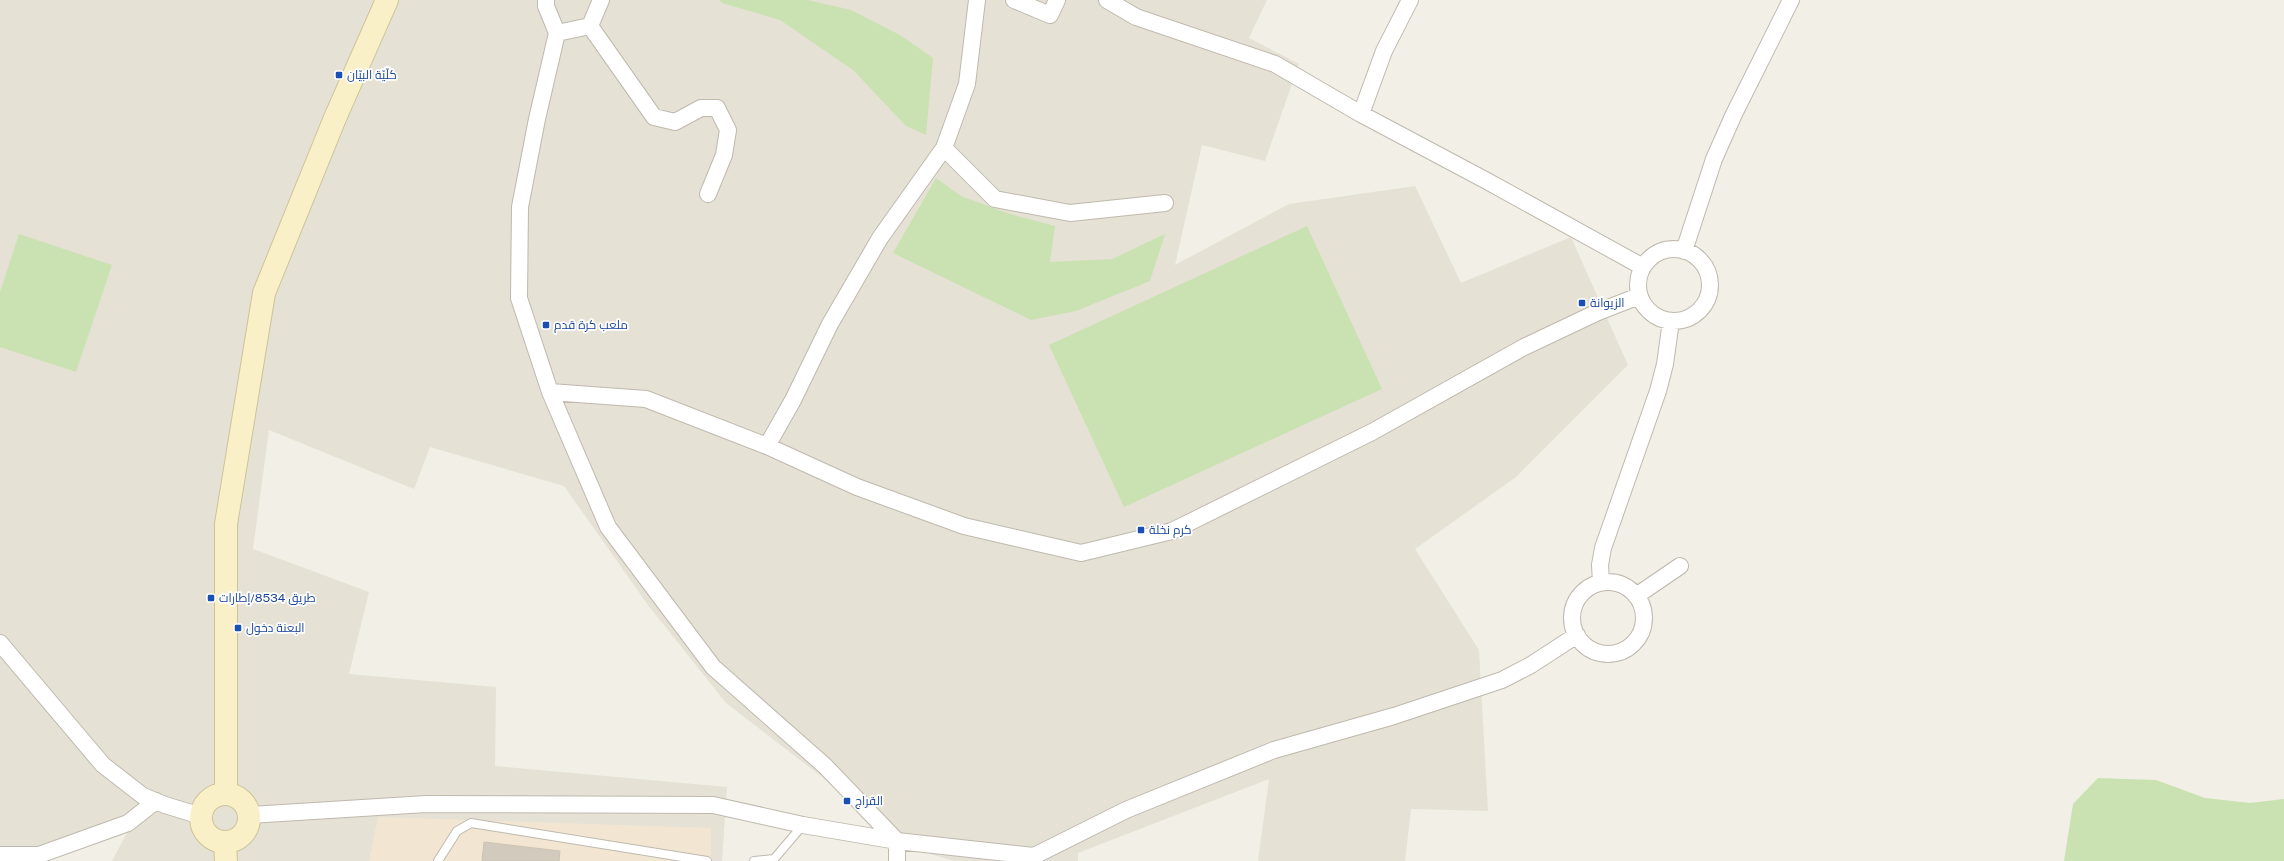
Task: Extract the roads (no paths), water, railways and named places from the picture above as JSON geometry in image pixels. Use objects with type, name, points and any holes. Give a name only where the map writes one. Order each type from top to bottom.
[{"type":"main road","points":[[226,794],[226,524],[264,293],[335,118],[387,0]]},
{"type":"main road","points":[[226,794],[239,798],[245,804],[249,815],[248,827],[226,851],[205,832],[201,816],[206,803],[212,797],[226,794]]},
{"type":"street","points":[[546,0],[546,6],[557,33],[537,119],[520,207],[519,298],[550,392],[608,527],[713,667],[825,766],[897,841],[897,861]]},
{"type":"street","points":[[590,26],[601,0]]},
{"type":"street","points":[[767,446],[793,400],[830,324],[880,238],[944,148],[967,84],[977,0]]},
{"type":"street","points":[[1014,0],[1050,16],[1057,0]]},
{"type":"street","points":[[1107,0],[1136,17],[1275,64],[1361,114],[1643,267]]},
{"type":"street","points":[[1361,114],[1384,51],[1410,0]]},
{"type":"street","points":[[1684,251],[1714,159],[1734,114],[1791,0]]},
{"type":"street","points":[[557,33],[590,26]]},
{"type":"street","points":[[590,26],[654,117],[675,122],[701,108],[717,108],[728,130],[724,155],[708,194]]},
{"type":"street","points":[[944,148],[995,200],[1070,213],[1165,203]]},
{"type":"street","points":[[1667,250],[1684,251],[1700,260],[1706,269],[1710,280],[1710,292],[1706,303],[1698,312],[1688,318],[1671,321],[1653,315],[1645,307],[1639,296],[1638,284],[1643,267],[1656,254],[1667,250]]},
{"type":"street","points":[[550,392],[646,399],[767,446],[857,487],[964,526],[1081,553],[1172,531],[1372,432],[1524,347],[1598,312],[1639,296]]},
{"type":"street","points":[[1601,582],[1600,565],[1603,548],[1658,391],[1665,364],[1671,321]]},
{"type":"street","points":[[1636,596],[1680,566]]},
{"type":"street","points":[[1601,582],[1613,582],[1624,585],[1636,596],[1644,613],[1643,624],[1639,636],[1632,645],[1622,651],[1610,654],[1598,652],[1587,647],[1577,635],[1573,628],[1571,616],[1574,604],[1580,594],[1590,586],[1601,582]]},
{"type":"street","points":[[249,815],[426,804],[713,805],[803,825],[897,841],[1034,856],[1126,810],[1274,750],[1394,716],[1502,680],[1531,665],[1577,635]]},
{"type":"street","points":[[0,643],[103,765],[143,796],[156,802],[201,816]]},
{"type":"street","points":[[0,855],[14,858],[39,856],[128,823],[156,802]]},
{"type":"lane","points":[[438,861],[457,831],[471,823],[707,861]]},
{"type":"lane","points":[[754,861],[774,858],[803,825]]},
{"type":"place","name":"كلّيّة البيّان","points":[[339,75]]},
{"type":"place","name":"الزيوانة","points":[[1582,303]]},
{"type":"place","name":"ملعب كرة قدم","points":[[546,325]]},
{"type":"place","name":"كرم نخلة","points":[[1141,530]]},
{"type":"place","name":"طريق 8534/إطارات","points":[[211,598]]},
{"type":"place","name":"البعنة دخول","points":[[238,628]]},
{"type":"place","name":"القراج","points":[[847,801]]}]
